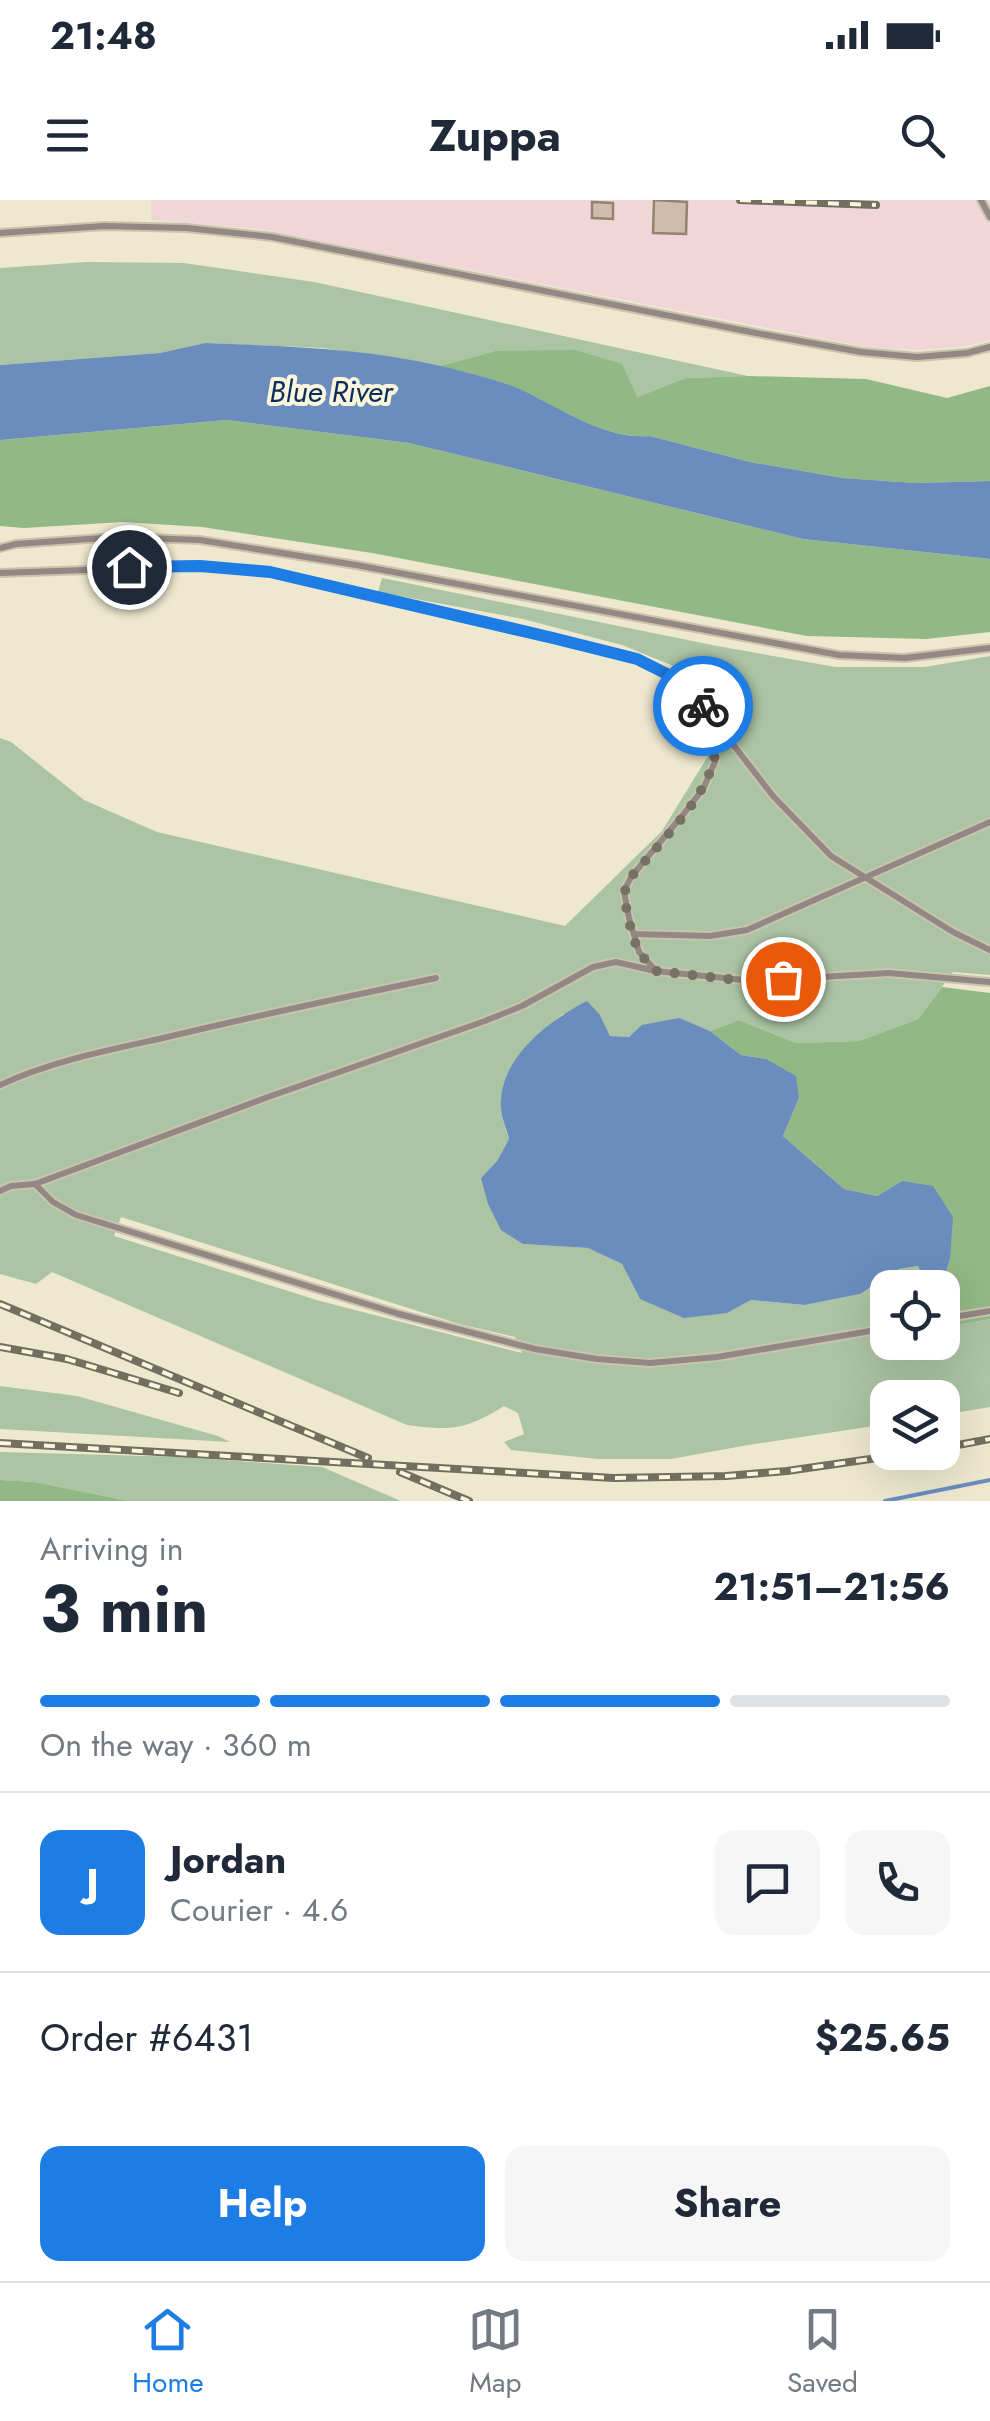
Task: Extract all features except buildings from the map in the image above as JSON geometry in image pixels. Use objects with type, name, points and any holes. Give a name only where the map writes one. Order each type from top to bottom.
[{"type":"lane","points":[[981,200],[990,217]]},
{"type":"lane","points":[[0,233],[105,226],[187,228],[272,237],[861,352],[918,357],[990,347]]},
{"type":"lane","points":[[0,548],[118,536],[200,540],[356,565],[839,655],[905,658],[990,648]]},
{"type":"lane","points":[[0,573],[200,566],[270,572],[637,659],[675,678],[700,702],[784,808],[831,856],[953,932],[990,950]]},
{"type":"lane","points":[[656,971],[639,952],[624,890],[702,789],[715,762],[714,721]]},
{"type":"lane","points":[[634,934],[710,936],[748,930],[990,822]]},
{"type":"lane","points":[[0,1191],[35,1184],[485,1022],[594,967],[616,962],[656,971],[754,982],[889,973],[990,982]]},
{"type":"lane","points":[[0,1085],[107,1051],[436,978]]},
{"type":"lane","points":[[35,1184],[53,1202],[76,1215],[399,1314],[535,1349],[650,1363],[717,1357],[870,1331]]},
{"type":"lane","points":[[960,1316],[990,1311]]},
{"type":"shaded area","points":[[151,200],[990,200],[990,340],[922,350],[872,348],[258,229],[151,220]]},
{"type":"green space","points":[[87,262],[184,263],[314,282],[748,376],[686,378],[637,397],[495,351],[440,366],[323,348],[205,343],[160,353],[0,365],[0,268]]},
{"type":"green space","points":[[575,350],[622,364],[637,397],[686,378],[748,376],[866,379],[947,398],[990,386],[990,481],[915,483],[843,478],[750,462],[650,436],[615,433],[507,384],[440,366],[495,351]]},
{"type":"green space","points":[[227,420],[409,443],[803,539],[990,559],[990,632],[926,639],[807,636],[372,553],[202,527],[123,522],[0,526],[0,440]]},
{"type":"green space","points":[[382,578],[835,667],[925,667],[990,656],[990,975],[953,972],[918,1019],[859,1041],[796,1043],[739,1020],[710,1031],[679,1019],[629,1037],[610,1036],[600,1015],[563,1014],[521,1054],[506,1078],[501,1107],[509,1139],[497,1161],[481,1178],[523,1244],[588,1248],[622,1264],[640,1299],[727,1313],[751,1300],[805,1305],[860,1294],[870,1288],[870,1360],[960,1360],[960,1324],[990,1319],[990,1407],[960,1412],[960,1380],[870,1380],[870,1427],[671,1459],[598,1459],[511,1450],[504,1442],[524,1434],[518,1413],[504,1406],[457,1427],[407,1425],[52,1272],[36,1284],[0,1274],[0,738],[11,742],[84,800],[157,832],[565,926],[662,831],[713,748],[724,712],[681,669],[622,645],[523,619],[378,592]],"holes":[[[121,1217],[459,1324],[515,1337],[522,1353],[320,1301],[114,1236]]]},
{"type":"green space","points":[[942,987],[990,993],[990,1319],[960,1324],[960,1270],[947,1270],[950,1259],[902,1181],[877,1196],[844,1189],[783,1136],[799,1098],[766,1059],[741,1055],[710,1031],[739,1020],[796,1043],[859,1041],[918,1019]]},
{"type":"green space","points":[[0,1386],[77,1396],[230,1442],[0,1429]]},
{"type":"green space","points":[[0,1452],[182,1457],[322,1467],[401,1501],[129,1501],[35,1482],[0,1480]]},
{"type":"green space","points":[[0,1480],[35,1482],[129,1501],[0,1501]]},
{"type":"water","name":"Blue River","points":[[205,343],[353,352],[441,366],[515,387],[615,433],[650,436],[750,462],[843,478],[915,483],[990,481],[990,559],[803,539],[409,443],[227,420],[0,440],[0,365],[160,353]]},
{"type":"water","points":[[587,1001],[600,1015],[610,1036],[629,1037],[642,1025],[679,1018],[710,1031],[741,1055],[766,1059],[796,1076],[799,1098],[783,1136],[844,1189],[877,1196],[902,1181],[933,1186],[953,1217],[947,1270],[920,1270],[918,1266],[870,1270],[870,1288],[860,1294],[805,1305],[751,1300],[727,1313],[684,1318],[640,1299],[622,1264],[588,1248],[523,1244],[501,1230],[481,1178],[497,1161],[509,1139],[502,1116],[502,1090],[517,1058],[557,1019]]},
{"type":"waterway","points":[[885,1501],[990,1480]]},
{"type":"railway","points":[[740,200],[876,205]]},
{"type":"railway","points":[[0,1304],[368,1458]]},
{"type":"railway","points":[[0,1347],[67,1359],[179,1393]]},
{"type":"railway","points":[[960,1445],[990,1439]]},
{"type":"railway","points":[[0,1443],[614,1478],[726,1476],[870,1459]]},
{"type":"railway","points":[[400,1472],[469,1501]]},
{"type":"way so far","points":[[703,706],[714,721],[715,762],[702,789],[631,877],[624,890],[629,918],[639,952],[656,971],[754,982],[783,979]]},
{"type":"route","points":[[129,567],[200,566],[270,572],[553,638],[637,659],[675,678],[703,706]]}]
